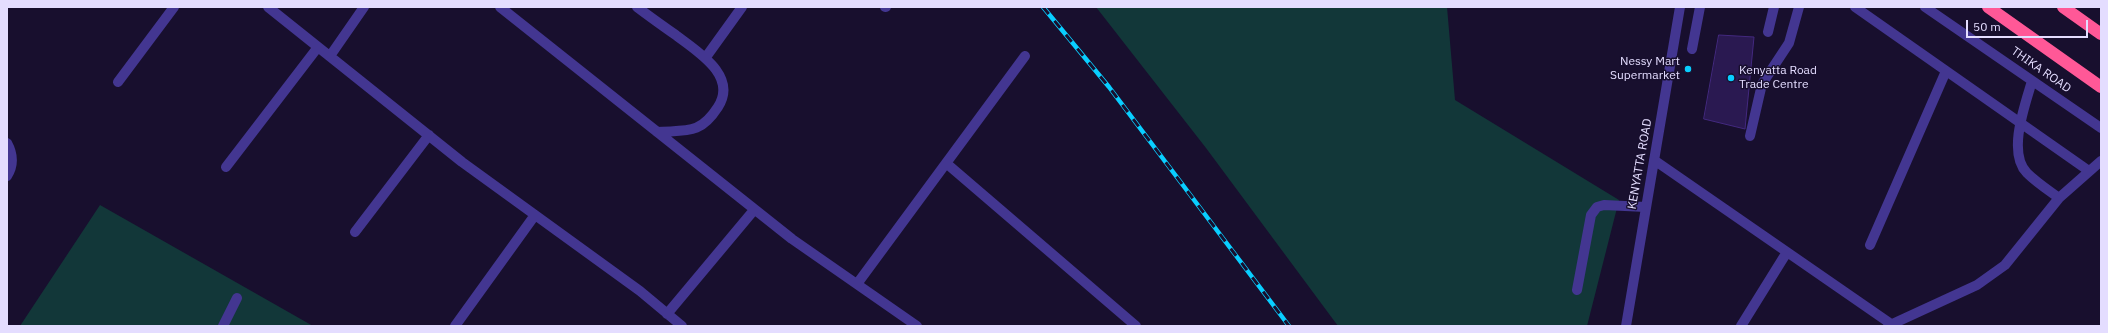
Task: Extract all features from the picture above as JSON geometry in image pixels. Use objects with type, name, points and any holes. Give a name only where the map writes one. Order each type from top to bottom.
[{"type":"highway","name":"THIKA ROAD","points":[[1988,7],[2101,87]]},
{"type":"highway","points":[[2063,7],[2101,34]]},
{"type":"street","points":[[118,82],[174,7]]},
{"type":"street","points":[[268,7],[429,135],[640,291],[682,326]]},
{"type":"street","points":[[330,56],[364,7]]},
{"type":"street","points":[[500,7],[754,210],[792,239],[917,326]]},
{"type":"street","points":[[637,7],[706,57],[716,68],[724,88],[722,101],[703,126],[693,130],[657,132]]},
{"type":"street","points":[[706,57],[742,7]]},
{"type":"street","name":"KENYATTA ROAD","points":[[1626,326],[1680,7]]},
{"type":"street","points":[[1692,49],[1700,7]]},
{"type":"street","points":[[1768,32],[1774,7]]},
{"type":"street","points":[[1750,136],[1762,84],[1789,43],[1798,7]]},
{"type":"street","points":[[1855,7],[2089,171]]},
{"type":"street","name":"THIKA ROAD","points":[[1925,7],[2101,128]]},
{"type":"street","points":[[226,167],[318,47]]},
{"type":"street","points":[[857,284],[1025,56]]},
{"type":"street","points":[[1870,245],[1946,71]]},
{"type":"street","points":[[2032,81],[2020,123],[2018,151],[2020,163],[2026,172],[2059,198]]},
{"type":"street","points":[[355,232],[429,135]]},
{"type":"street","points":[[7,143],[12,156],[11,170],[7,176]]},
{"type":"street","points":[[1654,160],[1891,325],[1977,285],[2004,265],[2041,218],[2059,198],[2101,162]]},
{"type":"street","points":[[946,163],[1136,326]]},
{"type":"street","points":[[1577,290],[1590,215],[1597,207],[1604,205],[1646,207]]},
{"type":"street","points":[[667,314],[754,210]]},
{"type":"street","points":[[455,326],[535,214]]},
{"type":"street","points":[[1741,326],[1787,252]]},
{"type":"street","points":[[223,326],[237,298]]},
{"type":"green space","points":[[1096,7],[1447,7],[1455,100],[1619,200],[1587,326],[1338,326],[1206,148]]},
{"type":"green space","points":[[100,205],[313,326],[20,326]]},
{"type":"building","name":"Kenyatta Road Trade Centre","points":[[1719,35],[1754,37],[1745,129],[1704,119]]},
{"type":"railway","points":[[1043,7],[1109,87],[1289,326]]},
{"type":"place","name":"Nessy Mart Supermarket","points":[[1688,69]]},
{"type":"place","name":"Kenyatta Road Trade Centre","points":[[1731,78]]}]
